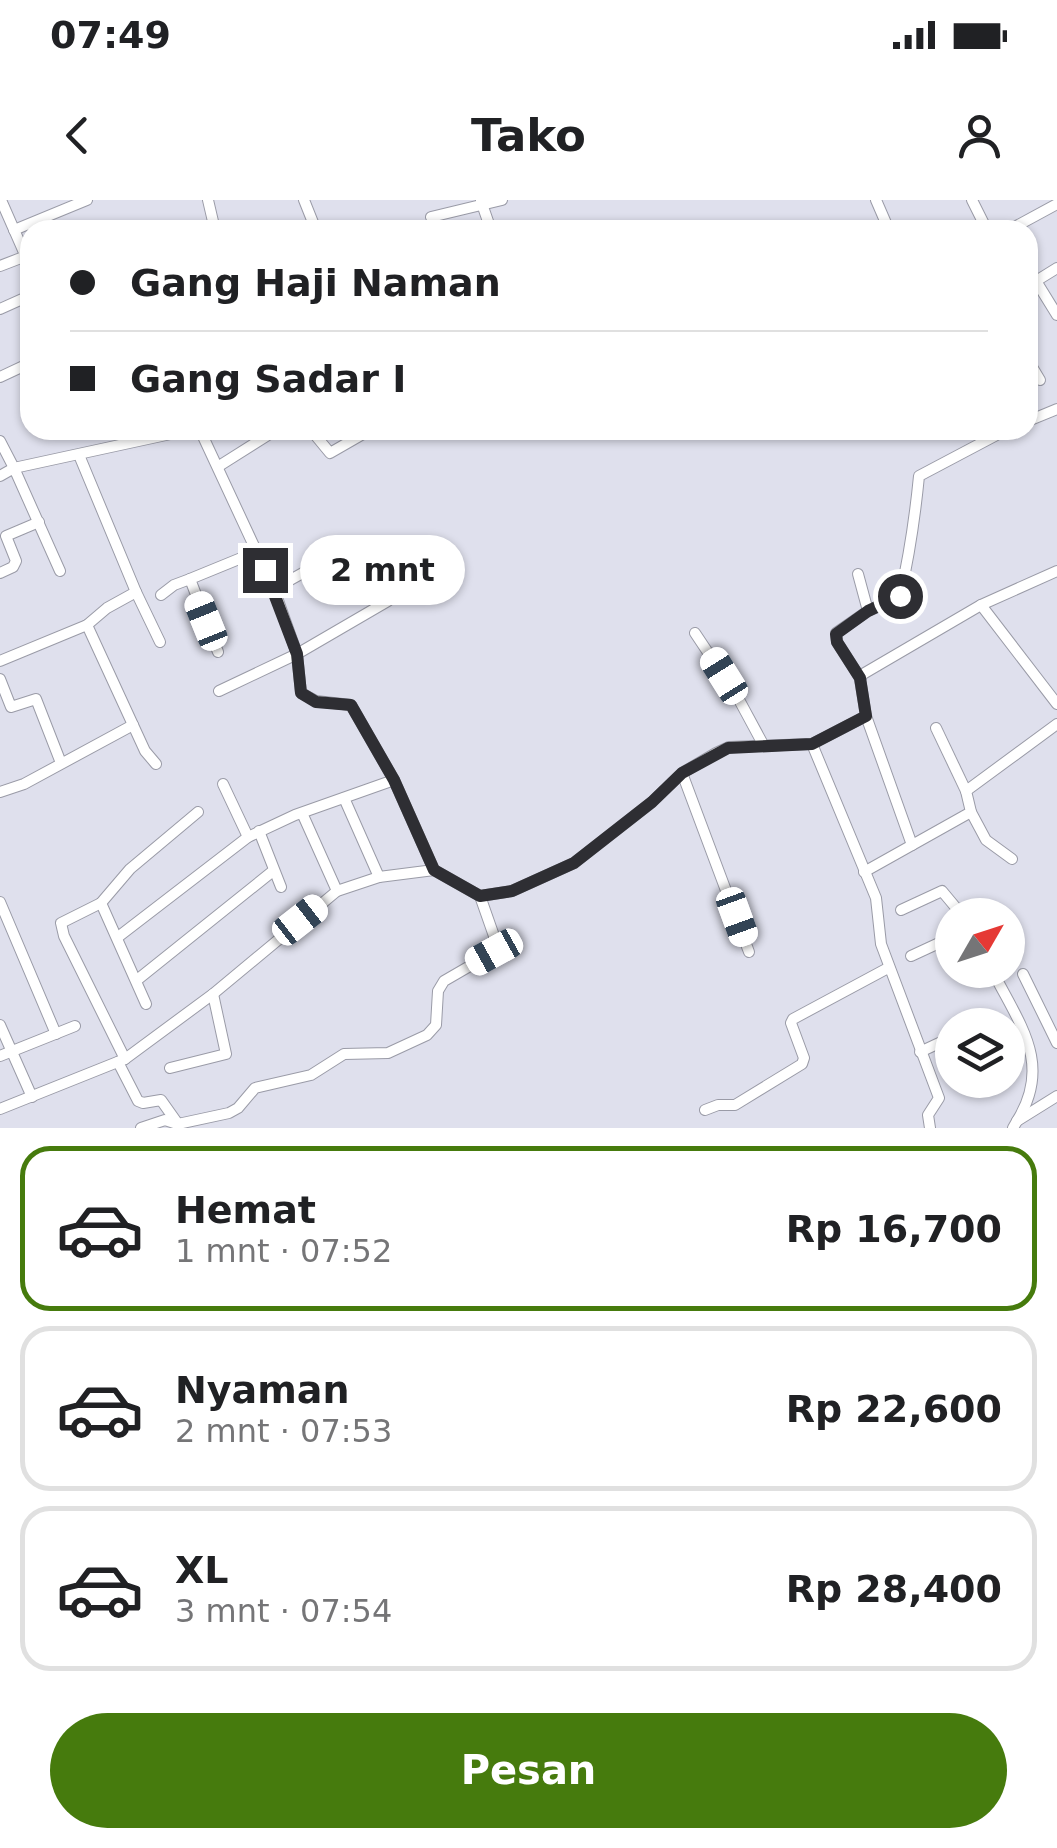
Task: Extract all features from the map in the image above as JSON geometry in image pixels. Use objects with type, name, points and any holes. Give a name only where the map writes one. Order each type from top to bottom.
[{"type":"street","points":[[38,220],[87,200]]},
{"type":"street","points":[[432,217],[481,202],[502,200]]},
{"type":"street","points":[[1027,220],[1057,204]]},
{"type":"street","points":[[2,206],[20,243]]},
{"type":"street","points":[[14,230],[20,228]]},
{"type":"street","points":[[1038,291],[1057,314]]},
{"type":"street","points":[[0,476],[14,468],[134,440]]},
{"type":"street","points":[[205,440],[274,589],[297,654],[298,684],[305,697],[354,710],[394,780],[434,870],[480,896],[512,891],[574,863],[652,802],[682,773],[728,748],[812,744],[866,716]]},
{"type":"street","points":[[218,466],[260,440]]},
{"type":"street","points":[[319,440],[330,453],[353,440]]},
{"type":"street","points":[[912,845],[866,716],[860,678],[835,637],[839,629],[901,594],[904,565],[914,533],[920,475],[987,440]]},
{"type":"street","points":[[0,441],[60,571]]},
{"type":"street","points":[[79,455],[160,642]]},
{"type":"street","points":[[0,573],[16,561],[6,536],[39,522]]},
{"type":"street","points":[[274,589],[353,545]]},
{"type":"street","points":[[161,595],[174,585],[256,552]]},
{"type":"street","points":[[860,678],[982,605],[1057,570]]},
{"type":"street","points":[[858,574],[868,611]]},
{"type":"street","points":[[190,579],[218,652]]},
{"type":"street","points":[[0,661],[86,625],[136,592]]},
{"type":"street","points":[[219,691],[297,654],[388,601]]},
{"type":"street","points":[[982,605],[1057,704]]},
{"type":"street","points":[[86,625],[133,725],[156,764]]},
{"type":"street","points":[[695,633],[737,696],[764,746]]},
{"type":"street","points":[[0,679],[11,707],[36,699],[62,763]]},
{"type":"street","points":[[966,791],[1057,724]]},
{"type":"street","points":[[0,792],[133,725]]},
{"type":"street","points":[[936,728],[986,840],[1012,859]]},
{"type":"street","points":[[812,744],[878,905],[879,936],[888,968],[939,1093],[928,1115],[930,1128]]},
{"type":"street","points":[[682,773],[749,952]]},
{"type":"street","points":[[118,937],[254,834],[394,780]]},
{"type":"street","points":[[223,784],[281,888]]},
{"type":"street","points":[[344,798],[380,877]]},
{"type":"street","points":[[178,1126],[160,1100],[140,1103],[60,926],[100,903],[130,870],[198,812]]},
{"type":"street","points":[[864,872],[971,812]]},
{"type":"street","points":[[302,813],[337,891]]},
{"type":"street","points":[[0,1109],[121,1060],[212,994],[337,891],[380,877],[434,870]]},
{"type":"street","points":[[137,980],[273,871]]},
{"type":"street","points":[[901,910],[942,892],[947,898]]},
{"type":"street","points":[[140,1128],[165,1120],[178,1126],[229,1113],[255,1088],[311,1074],[344,1054],[388,1053],[426,1035],[436,1025],[438,991],[444,981],[494,952],[494,936],[480,896]]},
{"type":"street","points":[[0,902],[56,1034]]},
{"type":"street","points":[[100,903],[146,1004]]},
{"type":"street","points":[[911,956],[935,945]]},
{"type":"street","points":[[705,1110],[735,1105],[802,1064],[804,1058],[791,1023],[793,1019],[888,968]]},
{"type":"street","points":[[1025,978],[1057,1043]]},
{"type":"street","points":[[1001,988],[1034,1064],[1031,1098],[1015,1125]]},
{"type":"street","points":[[170,1068],[226,1054],[212,994]]},
{"type":"street","points":[[0,1025],[6,1054],[32,1097]]},
{"type":"street","points":[[6,1054],[76,1026]]},
{"type":"street","points":[[920,1052],[935,1045]]},
{"type":"street","points":[[1015,1125],[1057,1096]]},
{"type":"route","points":[[265,570],[297,654],[301,693],[316,702],[351,705],[394,780],[434,870],[480,896],[496,896],[528,886],[574,863],[652,802],[682,773],[716,753],[728,748],[812,744],[866,716],[860,678],[835,637],[842,627],[900,596]]}]
